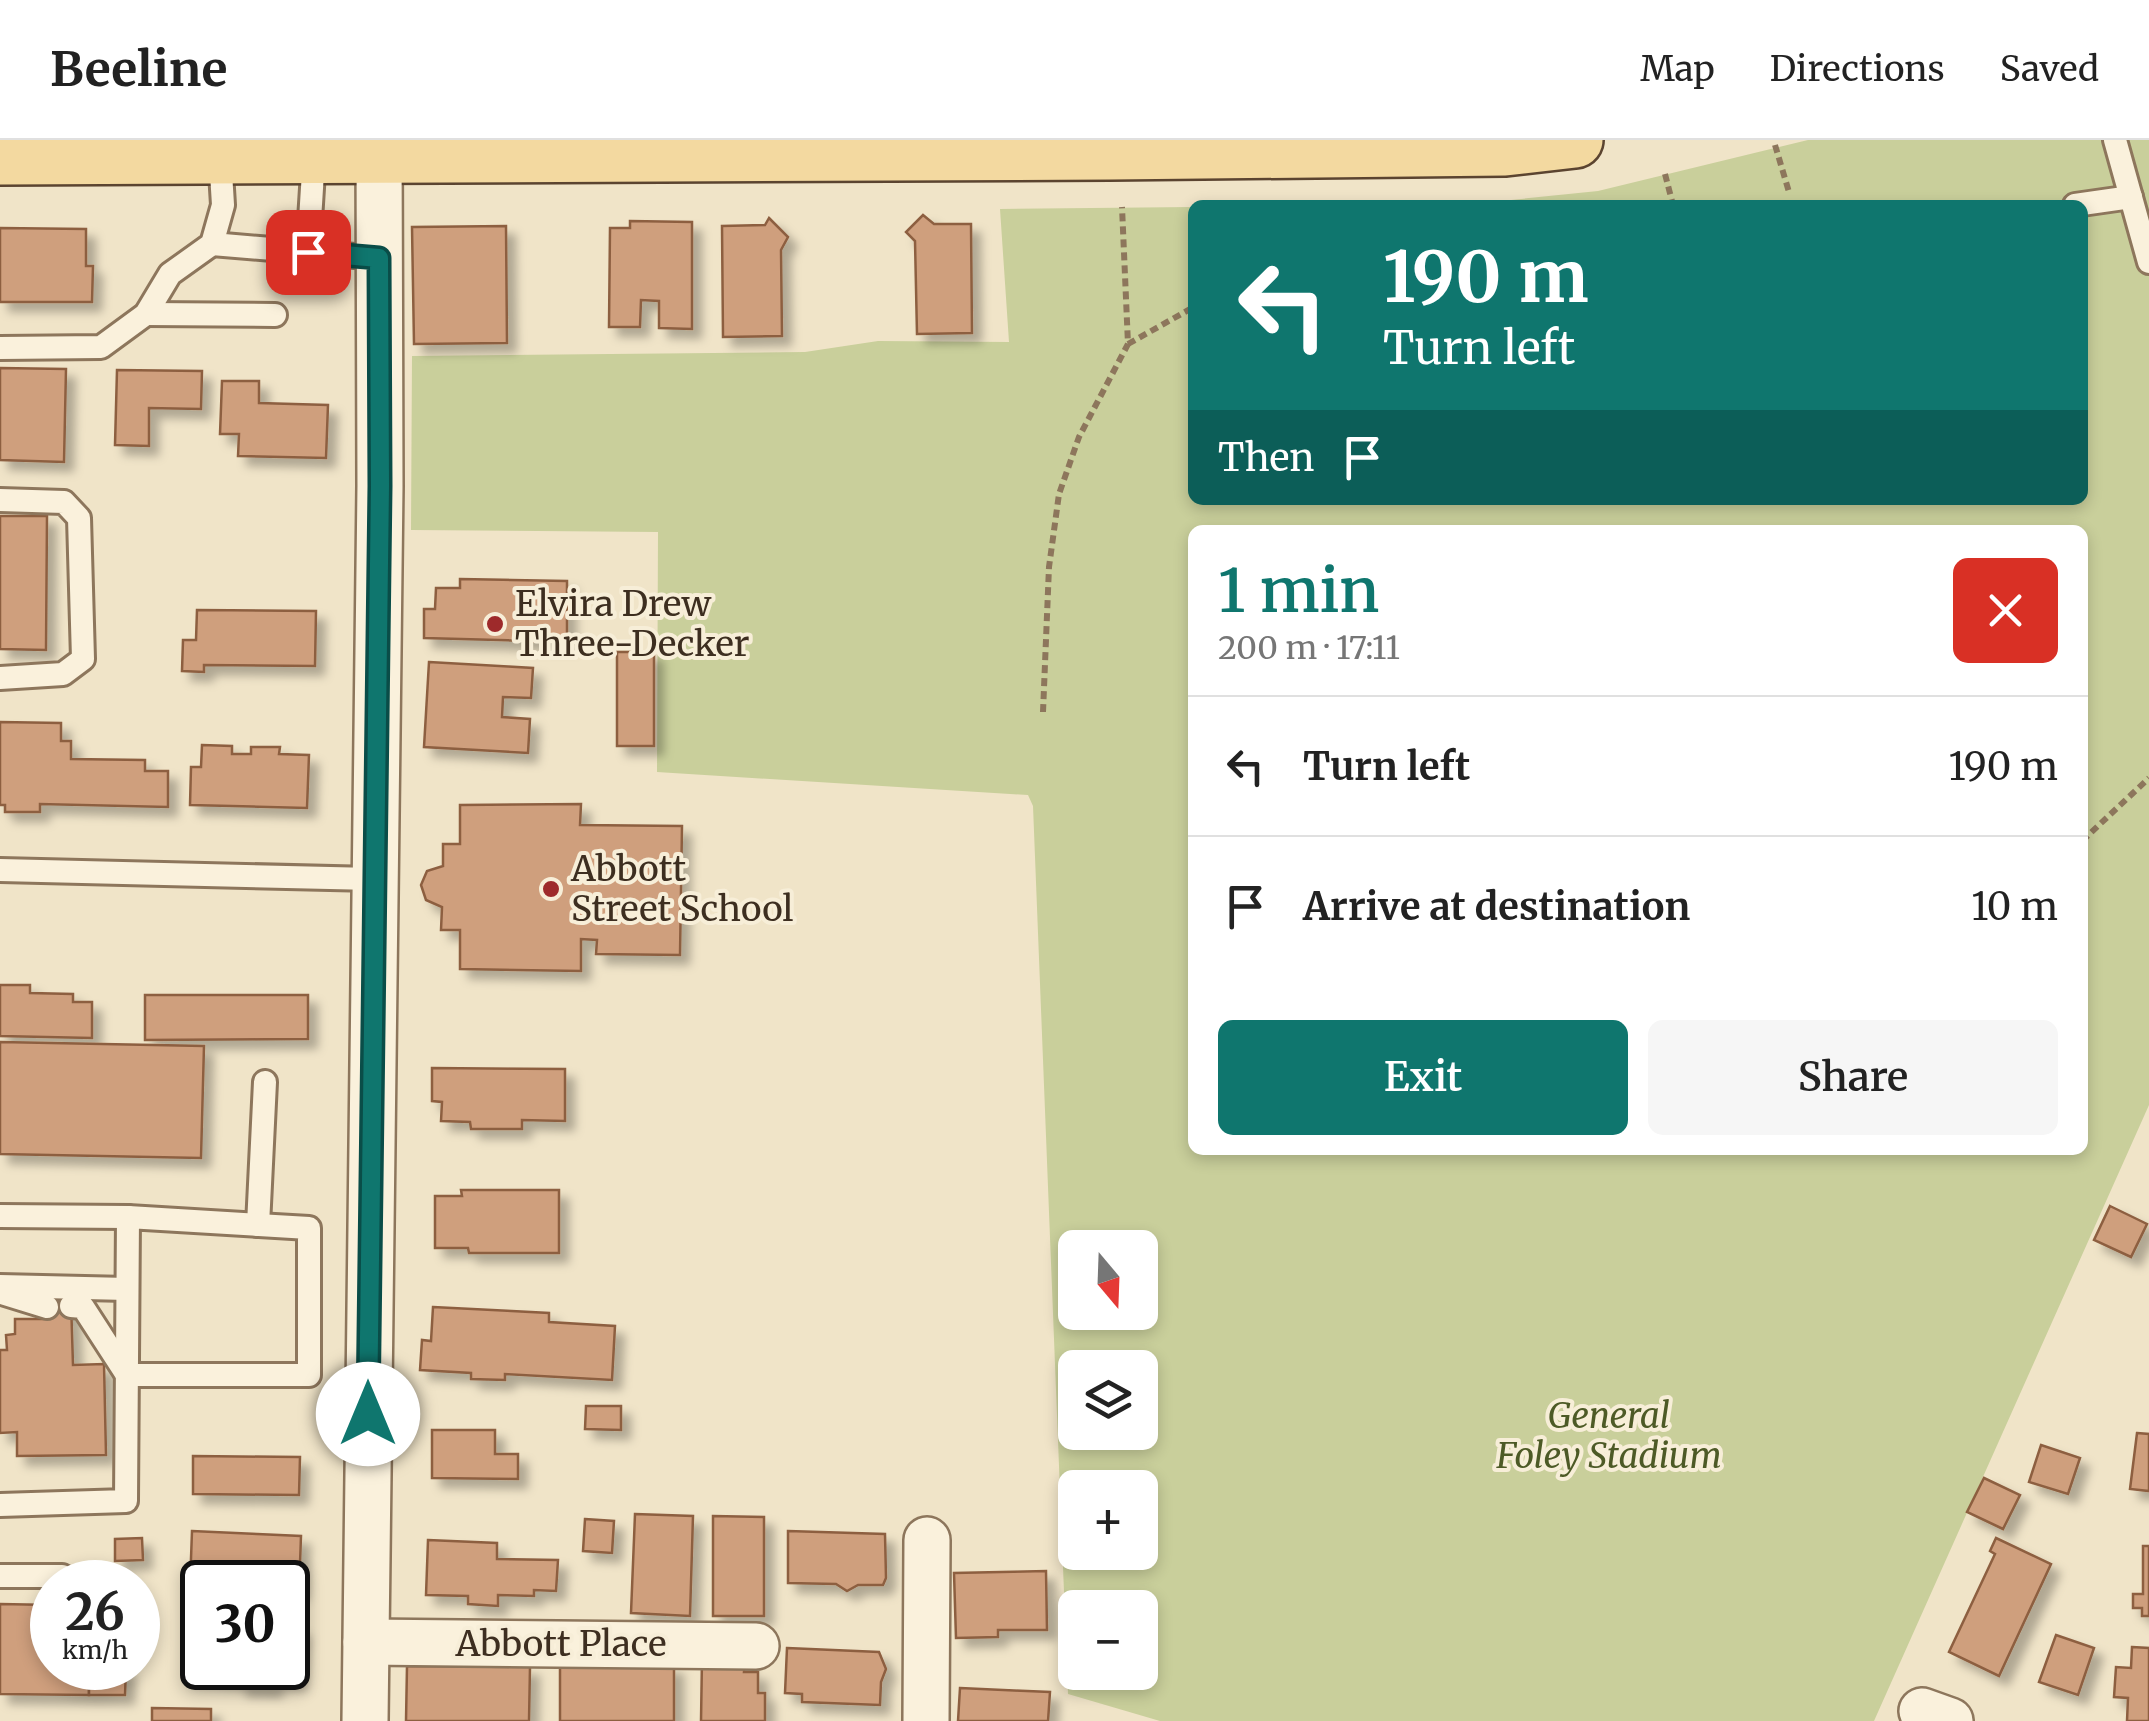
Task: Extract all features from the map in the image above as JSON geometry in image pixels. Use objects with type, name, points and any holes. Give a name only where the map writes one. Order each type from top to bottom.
[{"type":"main road","points":[[0,157],[314,156],[379,148],[1504,148],[1575,140]]},
{"type":"street","points":[[365,1721],[380,486],[379,148]]},
{"type":"street","points":[[926,1721],[927,1540]]},
{"type":"street","name":"Abbott Place","points":[[366,1642],[756,1646]]},
{"type":"lane","points":[[2115,140],[2149,262]]},
{"type":"lane","points":[[0,348],[101,347],[146,314],[170,274],[212,244],[223,205],[220,156]]},
{"type":"lane","points":[[308,252],[314,156]]},
{"type":"lane","points":[[2088,203],[2131,197]]},
{"type":"lane","points":[[212,244],[379,258]]},
{"type":"lane","points":[[146,314],[276,315]]},
{"type":"lane","points":[[0,500],[64,502],[80,518],[82,660],[63,674],[0,678]]},
{"type":"lane","points":[[0,870],[373,880]]},
{"type":"lane","points":[[258,1224],[266,1082]]},
{"type":"lane","points":[[0,1216],[309,1228],[309,1376],[127,1375]]},
{"type":"lane","points":[[0,1505],[126,1501],[128,1218]]},
{"type":"lane","points":[[0,1289],[128,1288]]},
{"type":"lane","points":[[0,1289],[47,1307]]},
{"type":"lane","points":[[71,1306],[83,1307],[127,1375]]},
{"type":"lane","points":[[0,1576],[30,1576]]},
{"type":"path","points":[[1774,146],[1789,192]]},
{"type":"path","points":[[1664,174],[1672,200]]},
{"type":"path","points":[[1043,712],[1049,566],[1059,494],[1079,436],[1128,344],[1122,208]]},
{"type":"path","points":[[1128,344],[1188,310]]},
{"type":"path","points":[[2088,835],[2149,778]]},
{"type":"green space","name":"General Foley Stadium","points":[[1808,140],[2149,140],[2149,1105],[1874,1721],[1160,1721],[1068,1694],[1068,1690],[1158,1690],[1158,1590],[1064,1590],[1063,1570],[1158,1570],[1158,1470],[1059,1470],[1058,1450],[1158,1450],[1158,1350],[1058,1350],[1058,1440],[1033,806],[1028,795],[657,772],[658,532],[411,530],[412,356],[805,352],[878,341],[1009,342],[1000,209],[1188,207],[1188,505],[2088,505],[2088,200],[1511,200],[1598,191]]},
{"type":"building","points":[[923,215],[934,224],[971,224],[972,333],[917,334],[915,241],[906,232]]},
{"type":"building","points":[[769,218],[788,237],[781,250],[782,336],[723,337],[722,226],[765,225]]},
{"type":"building","points":[[630,221],[692,222],[692,329],[659,328],[659,301],[641,300],[640,327],[609,327],[610,228],[630,228]]},
{"type":"building","points":[[506,226],[507,343],[414,344],[412,227]]},
{"type":"building","points":[[0,228],[86,229],[86,266],[93,266],[92,302],[0,302]]},
{"type":"building","points":[[0,368],[66,369],[64,462],[0,460]]},
{"type":"building","points":[[117,370],[202,371],[201,409],[149,408],[149,446],[115,445]]},
{"type":"building","points":[[222,381],[259,381],[259,403],[328,405],[326,458],[238,456],[239,434],[220,434]]},
{"type":"building","points":[[0,516],[47,516],[46,650],[0,649]]},
{"type":"building","name":"Elvira Drew Three-Decker","points":[[460,579],[567,581],[567,642],[424,638],[424,609],[435,609],[436,588],[460,588]]},
{"type":"building","points":[[197,610],[316,611],[315,666],[204,665],[204,672],[182,671],[183,640],[196,640]]},
{"type":"building","points":[[617,652],[654,652],[654,746],[617,746]]},
{"type":"building","points":[[429,662],[533,668],[531,698],[503,697],[502,717],[530,719],[528,753],[424,747]]},
{"type":"building","points":[[0,722],[61,723],[61,741],[71,741],[71,759],[145,760],[145,771],[168,771],[168,807],[40,804],[40,812],[5,812],[5,805],[0,805]]},
{"type":"building","points":[[202,745],[232,746],[232,754],[251,754],[251,747],[280,747],[279,754],[309,755],[307,808],[190,805],[191,767],[201,767]]},
{"type":"building","name":"Abbott Street School","points":[[581,804],[580,825],[682,826],[680,955],[596,954],[597,940],[581,939],[581,971],[460,969],[460,930],[441,930],[442,907],[426,900],[421,885],[427,871],[443,866],[443,844],[460,844],[460,805]]},
{"type":"building","points":[[0,985],[30,985],[30,993],[73,994],[73,1002],[92,1002],[92,1038],[0,1036]]},
{"type":"building","points":[[145,995],[308,995],[308,1039],[145,1040]]},
{"type":"building","points":[[0,1042],[204,1046],[201,1158],[0,1154]]},
{"type":"building","points":[[432,1068],[565,1069],[565,1121],[522,1120],[522,1129],[471,1129],[470,1122],[441,1121],[442,1102],[432,1101]]},
{"type":"building","points":[[461,1190],[559,1190],[559,1253],[469,1253],[468,1248],[435,1248],[435,1196],[462,1196]]},
{"type":"building","points":[[2110,1206],[2147,1224],[2131,1257],[2094,1240]]},
{"type":"building","points":[[71,1301],[73,1365],[104,1364],[106,1455],[17,1456],[17,1432],[0,1433],[0,1350],[7,1350],[6,1335],[15,1334],[15,1319],[47,1319],[47,1302]]},
{"type":"building","points":[[433,1307],[549,1313],[549,1322],[615,1326],[612,1380],[505,1374],[505,1380],[471,1379],[471,1373],[420,1370],[422,1340],[431,1341]]},
{"type":"building","points":[[586,1406],[621,1406],[621,1430],[585,1429]]},
{"type":"building","points":[[432,1430],[495,1430],[495,1454],[518,1454],[518,1479],[432,1478]]},
{"type":"building","points":[[2137,1433],[2149,1434],[2149,1491],[2130,1489]]},
{"type":"building","points":[[2041,1445],[2080,1458],[2068,1494],[2029,1482]]},
{"type":"building","points":[[193,1456],[300,1457],[299,1495],[193,1494]]},
{"type":"building","points":[[1984,1478],[2020,1495],[2003,1529],[1967,1512]]},
{"type":"building","points":[[635,1514],[693,1516],[690,1616],[631,1613]]},
{"type":"building","points":[[713,1516],[764,1517],[764,1616],[713,1616]]},
{"type":"building","points":[[585,1519],[614,1521],[612,1553],[583,1551]]},
{"type":"building","points":[[192,1531],[301,1536],[300,1560],[191,1560]]},
{"type":"building","points":[[788,1531],[885,1534],[883,1585],[858,1585],[847,1591],[836,1584],[788,1583]]},
{"type":"building","points":[[142,1538],[143,1560],[115,1560],[115,1539]]},
{"type":"building","points":[[1996,1538],[2051,1564],[1999,1676],[1949,1652],[1995,1554],[1990,1551]]},
{"type":"building","points":[[428,1540],[497,1543],[497,1559],[558,1560],[556,1591],[534,1590],[534,1596],[498,1595],[498,1606],[468,1604],[468,1596],[426,1595]]},
{"type":"building","points":[[2143,1546],[2149,1546],[2149,1616],[2142,1616],[2142,1608],[2133,1608],[2133,1594],[2143,1594]]},
{"type":"building","points":[[1046,1571],[1047,1630],[998,1630],[998,1637],[956,1638],[954,1573]]},
{"type":"building","points":[[0,1604],[30,1605],[30,1690],[89,1690],[89,1695],[0,1694]]},
{"type":"building","points":[[2056,1635],[2094,1648],[2078,1695],[2039,1682]]},
{"type":"building","points":[[2132,1647],[2149,1648],[2149,1721],[2127,1721],[2128,1698],[2114,1697],[2116,1667],[2131,1668]]},
{"type":"building","points":[[787,1648],[879,1652],[886,1669],[880,1705],[802,1702],[802,1694],[785,1693]]},
{"type":"building","points":[[702,1658],[745,1659],[744,1672],[758,1672],[758,1693],[765,1693],[765,1721],[701,1721]]},
{"type":"building","points":[[674,1665],[674,1721],[560,1721],[560,1666]]},
{"type":"building","points":[[407,1666],[530,1667],[529,1721],[406,1721]]},
{"type":"building","points":[[960,1688],[1050,1692],[1048,1721],[958,1721]]},
{"type":"building","points":[[89,1690],[125,1690],[125,1695],[89,1695]]},
{"type":"building","points":[[152,1708],[211,1709],[211,1721],[152,1721]]},
{"type":"place","name":"Elvira Drew Three-Decker","points":[[495,624]]},
{"type":"place","name":"Abbott Street School","points":[[551,889]]},
{"type":"route","points":[[308,252],[379,258],[380,486],[368,1414]]}]
